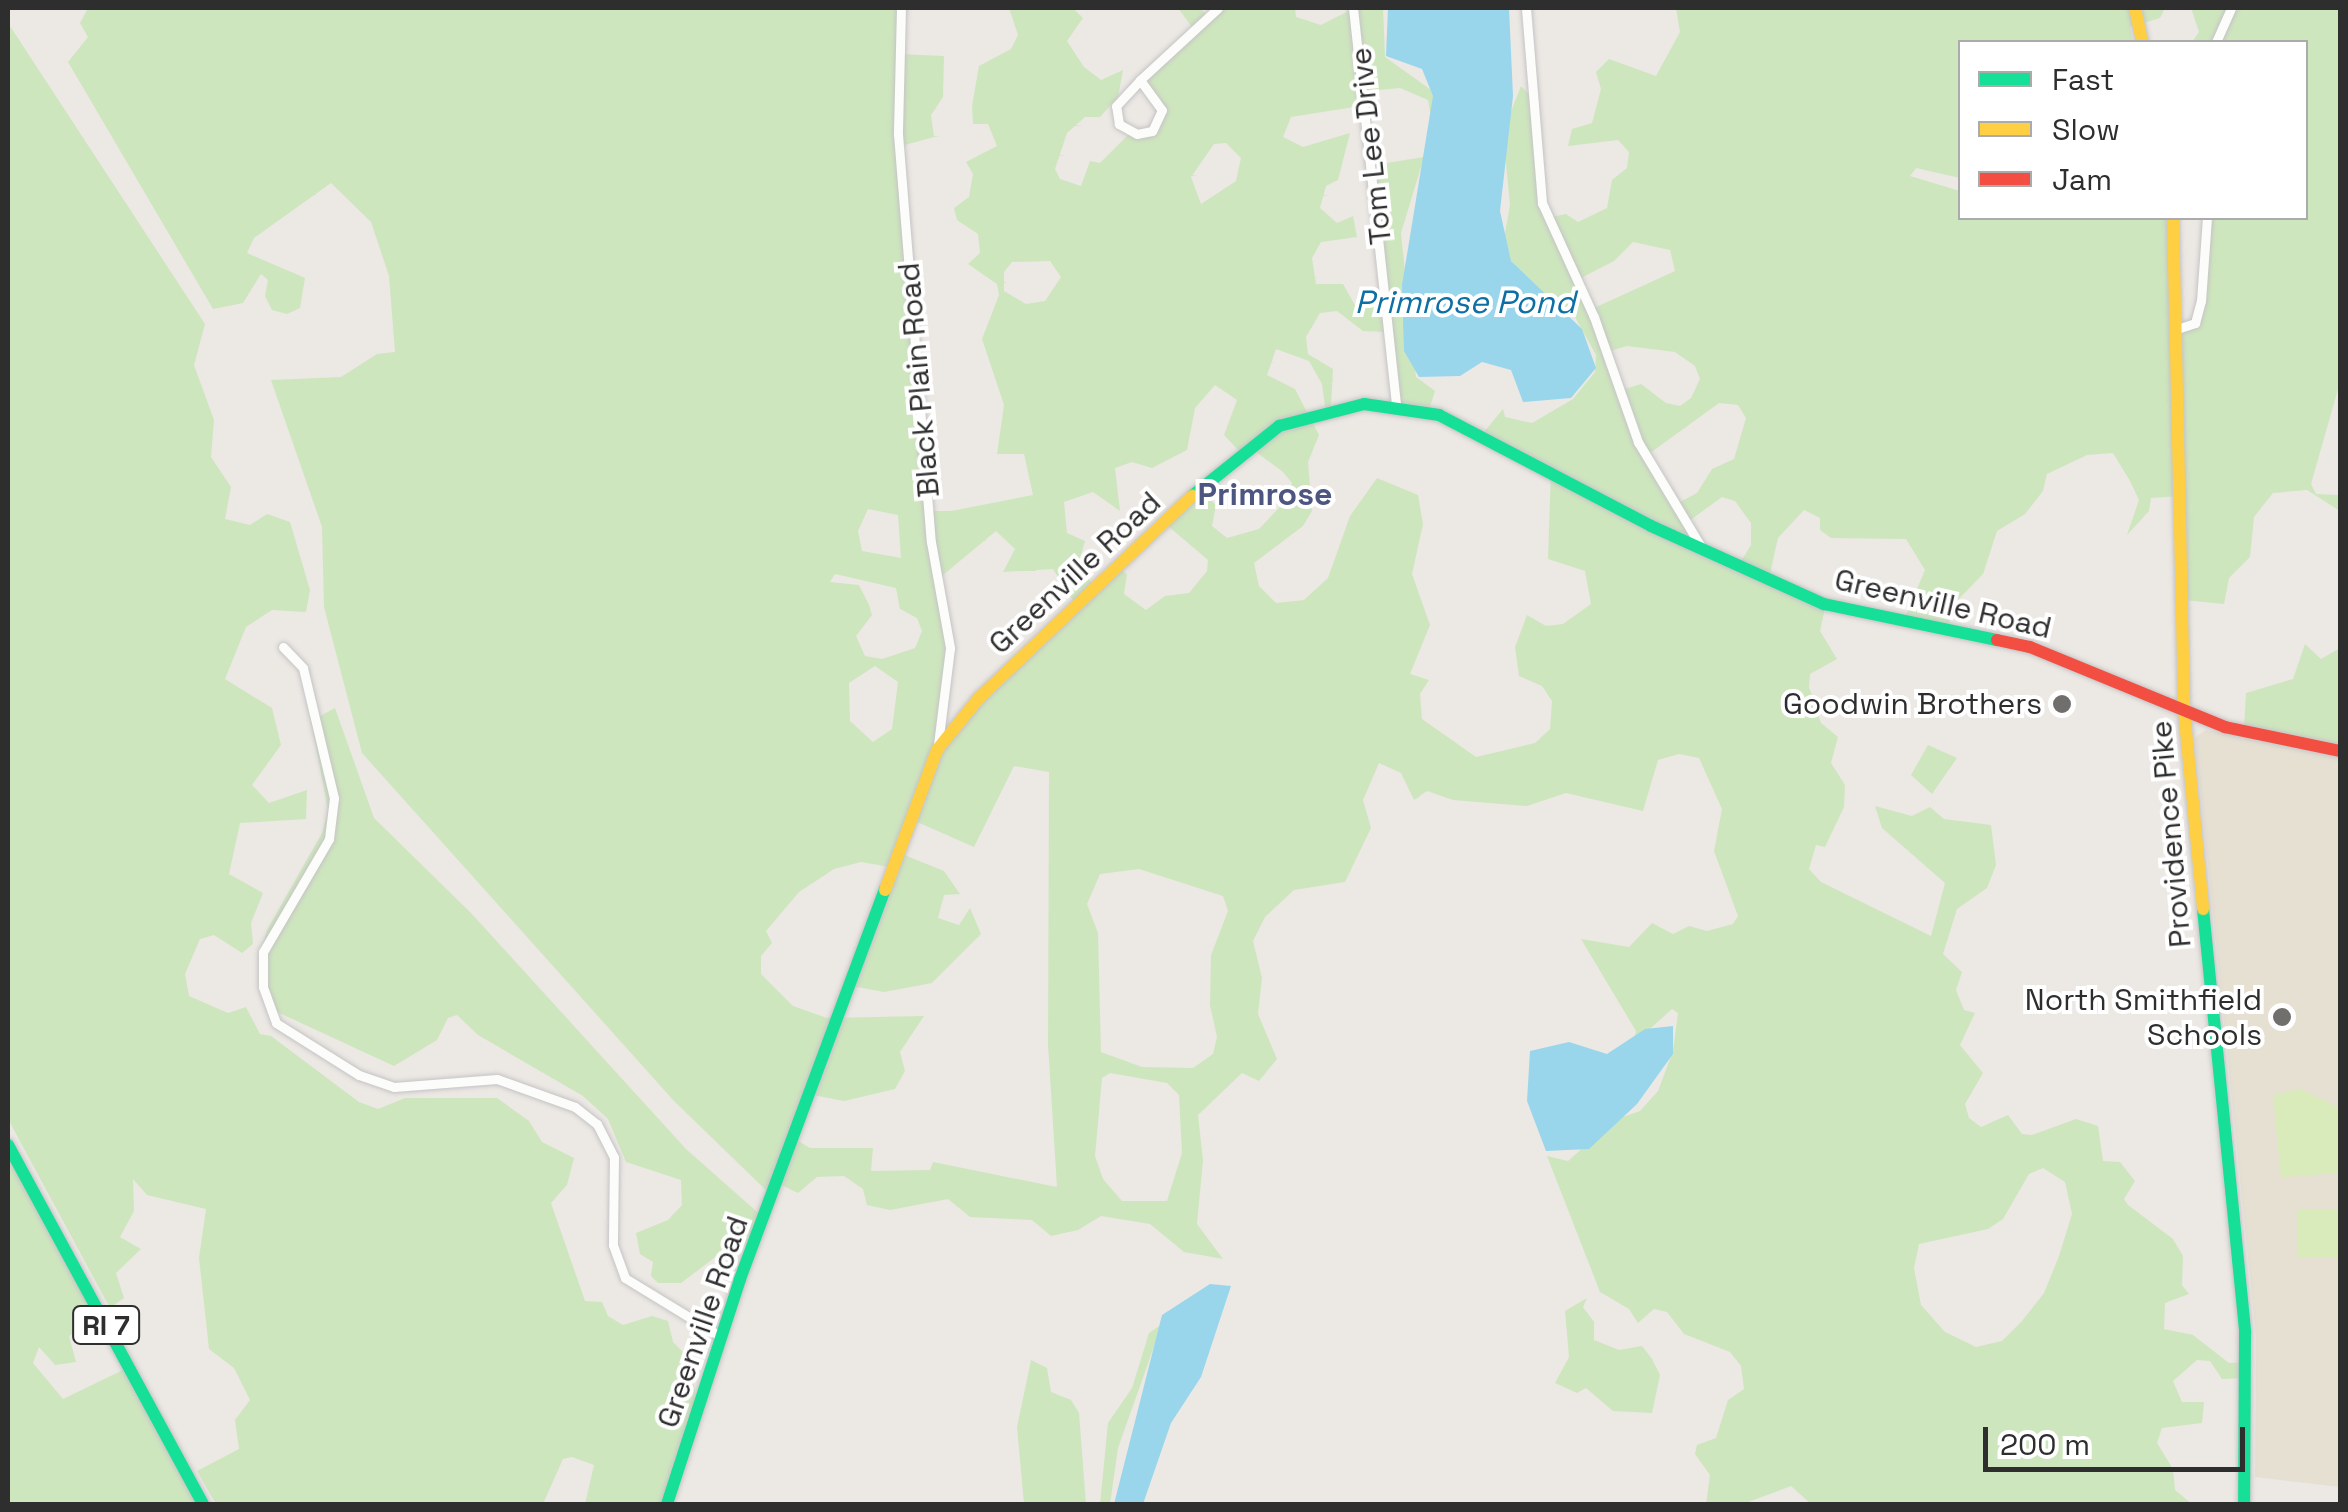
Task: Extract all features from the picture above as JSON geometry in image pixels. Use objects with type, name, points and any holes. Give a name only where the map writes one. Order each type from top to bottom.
[{"type":"main road","points":[[2135,8],[2142,40]]},
{"type":"main road","name":"Providence Pike","points":[[2173,220],[2180,328],[2184,710],[2244,1316],[2244,1504]]},
{"type":"main road","name":"Greenville Road","points":[[667,1504],[720,1336],[938,750],[979,698],[1254,440],[1329,408],[1396,406],[1470,426],[1703,551],[1824,604],[2070,659],[2184,710],[2268,739],[2340,751]]},
{"type":"main road","name":"RI 7","points":[[8,1145],[203,1504]]},
{"type":"street","name":"Black Plain Road","points":[[900,8],[898,134],[931,542],[950,648],[938,750]]},
{"type":"street","points":[[1140,80],[1162,110],[1158,124],[1144,134],[1118,124],[1116,106],[1140,80],[1218,8]]},
{"type":"street","name":"Tom Lee Drive","points":[[1353,8],[1396,406]]},
{"type":"street","points":[[1526,8],[1542,202],[1594,316],[1638,442],[1703,551]]},
{"type":"street","points":[[2217,40],[2231,8]]},
{"type":"street","points":[[2180,328],[2195,323],[2201,301],[2207,220]]},
{"type":"street","points":[[283,647],[303,668],[334,798],[329,839],[263,952],[262,987],[276,1023],[359,1075],[394,1087],[496,1079],[575,1107],[597,1124],[614,1157],[613,1245],[625,1278],[720,1336]]},
{"type":"shaded area","name":"North Smithfield Schools","points":[[2206,730],[2340,758],[2340,1487],[2255,1477],[2256,1336],[2195,737]]},
{"type":"green space","points":[[88,8],[901,8],[899,54],[944,56],[943,97],[931,115],[934,137],[901,146],[931,511],[951,511],[1033,495],[1024,454],[997,454],[1004,405],[982,339],[999,295],[997,284],[968,264],[980,253],[978,234],[957,220],[954,208],[969,197],[973,174],[966,162],[997,146],[988,124],[973,124],[972,106],[979,66],[1011,49],[1018,35],[1009,8],[1073,8],[1083,18],[1067,41],[1084,67],[1101,80],[1123,70],[1118,97],[1100,117],[1085,117],[1067,133],[1055,169],[1060,179],[1081,186],[1090,161],[1100,163],[1131,132],[1145,133],[1162,107],[1143,82],[1192,27],[1178,8],[1200,8],[1207,15],[1217,8],[1295,8],[1296,17],[1321,25],[1354,8],[1383,8],[1385,57],[1434,92],[1434,134],[1428,100],[1400,88],[1369,91],[1367,105],[1291,117],[1283,137],[1303,147],[1350,133],[1338,180],[1326,186],[1320,208],[1337,223],[1353,216],[1357,237],[1321,242],[1312,258],[1316,284],[1343,284],[1356,307],[1386,299],[1374,165],[1424,157],[1401,233],[1416,377],[1435,391],[1429,410],[1397,404],[1390,332],[1363,331],[1337,311],[1320,313],[1306,337],[1308,354],[1333,369],[1331,406],[1325,407],[1322,384],[1309,361],[1276,349],[1267,375],[1295,389],[1319,435],[1308,462],[1312,511],[1303,526],[1254,563],[1259,586],[1276,603],[1304,600],[1328,578],[1350,516],[1377,478],[1418,495],[1423,524],[1412,574],[1430,625],[1410,674],[1429,680],[1420,694],[1422,719],[1476,757],[1535,743],[1550,729],[1552,701],[1542,686],[1519,676],[1515,647],[1527,615],[1546,626],[1563,624],[1591,604],[1585,571],[1548,559],[1551,469],[1484,432],[1503,409],[1505,417],[1532,423],[1573,399],[1595,372],[1596,355],[1575,317],[1536,290],[1502,250],[1510,205],[1503,132],[1521,86],[1532,97],[1536,171],[1551,217],[1566,214],[1578,222],[1607,208],[1612,180],[1627,168],[1629,152],[1618,140],[1568,146],[1572,129],[1592,123],[1601,89],[1596,72],[1609,59],[1656,76],[1680,32],[1676,8],[2165,8],[2160,18],[2130,27],[2133,40],[1958,40],[1958,178],[1916,168],[1910,176],[1958,190],[1958,220],[2174,220],[2181,324],[2195,322],[2207,220],[2308,220],[2308,40],[2193,40],[2199,32],[2191,8],[2340,8],[2340,382],[2311,484],[2316,494],[2340,495],[2340,511],[2307,490],[2273,493],[2254,517],[2250,557],[2229,578],[2224,604],[2183,600],[2181,496],[2151,498],[2149,511],[2127,535],[2139,500],[2130,481],[2113,453],[2087,455],[2047,474],[2043,491],[2025,514],[1997,531],[1983,574],[1951,607],[1949,629],[1903,622],[1925,570],[1906,539],[1831,538],[1820,530],[1820,518],[1804,510],[1778,538],[1769,578],[1826,604],[1820,631],[1837,659],[1810,674],[1809,687],[1821,723],[1838,737],[1831,763],[1845,785],[1844,807],[1825,847],[1816,845],[1809,869],[1821,882],[1931,936],[1945,883],[1882,828],[1875,806],[1912,816],[1930,807],[1944,819],[1991,825],[1996,865],[1987,888],[1957,909],[1943,954],[1962,972],[1956,990],[1964,1010],[1975,1013],[1960,1045],[1983,1073],[1965,1104],[1969,1118],[1981,1127],[2008,1115],[2022,1134],[2032,1135],[2076,1119],[2098,1126],[2103,1161],[2120,1162],[2135,1181],[2124,1199],[2173,1239],[2183,1256],[2182,1285],[2189,1294],[2165,1303],[2164,1329],[2193,1335],[2229,1363],[2245,1362],[2245,1378],[2222,1379],[2210,1361],[2197,1360],[2173,1381],[2182,1402],[2204,1402],[2202,1423],[2162,1428],[2157,1443],[2173,1469],[2175,1490],[2192,1504],[1811,1504],[1791,1486],[1743,1504],[1706,1504],[1710,1475],[1695,1454],[1697,1445],[1716,1438],[1728,1400],[1744,1389],[1741,1366],[1730,1352],[1684,1334],[1667,1312],[1654,1309],[1638,1323],[1629,1309],[1600,1292],[1547,1156],[1568,1161],[1614,1120],[1640,1111],[1658,1091],[1673,1051],[1678,1013],[1672,1009],[1633,1044],[1636,1031],[1581,939],[1629,947],[1652,923],[1673,934],[1689,926],[1707,931],[1733,924],[1738,916],[1714,851],[1722,809],[1699,758],[1679,754],[1658,760],[1643,811],[1566,793],[1527,806],[1453,800],[1427,791],[1414,800],[1401,773],[1379,763],[1363,800],[1371,828],[1345,882],[1294,890],[1265,917],[1253,941],[1262,978],[1258,1014],[1277,1059],[1259,1081],[1242,1073],[1198,1115],[1203,1160],[1197,1224],[1223,1259],[1184,1252],[1150,1224],[1101,1216],[1078,1230],[1051,1236],[1032,1220],[970,1217],[948,1199],[890,1210],[867,1205],[863,1189],[844,1176],[817,1177],[798,1193],[779,1184],[772,1196],[674,1101],[362,753],[324,607],[322,527],[271,380],[341,377],[377,354],[395,352],[389,276],[371,222],[331,183],[254,238],[247,253],[305,278],[300,308],[287,314],[272,310],[265,296],[268,280],[261,274],[243,303],[213,309],[68,62],[88,37],[80,23]],"holes":[[[1226,143],[1241,158],[1236,181],[1201,204],[1191,177],[1214,144]],[[1633,242],[1670,250],[1675,271],[1592,309],[1579,279],[1614,261]],[[1050,261],[1061,277],[1045,301],[1026,304],[1004,291],[1004,272],[1012,262]],[[1627,346],[1675,352],[1695,366],[1700,379],[1691,398],[1680,406],[1666,403],[1641,384],[1619,391],[1607,352]],[[1215,385],[1237,400],[1224,435],[1239,451],[1248,446],[1283,472],[1292,483],[1290,496],[1259,529],[1227,538],[1212,526],[1216,505],[1200,489],[1168,526],[1208,560],[1207,571],[1189,593],[1165,596],[1146,610],[1124,594],[1127,574],[1118,568],[1095,587],[1078,565],[1085,541],[1067,533],[1064,502],[1093,492],[1120,511],[1115,468],[1132,462],[1152,468],[1187,450],[1195,408]],[[1719,403],[1738,405],[1746,418],[1734,459],[1712,469],[1697,493],[1678,503],[1646,456]],[[1722,497],[1735,501],[1751,523],[1751,545],[1740,563],[1701,547],[1689,521]],[[868,509],[898,515],[901,558],[862,551],[858,531]],[[996,531],[1015,549],[1003,572],[1053,569],[1076,605],[939,741],[948,621],[937,580]],[[835,574],[896,588],[900,609],[917,618],[922,631],[915,648],[882,659],[865,656],[856,636],[872,615],[859,585],[830,582]],[[875,666],[898,682],[892,729],[873,742],[850,721],[849,683]],[[1014,766],[1049,772],[1048,1045],[1057,1187],[933,1162],[930,1170],[871,1171],[873,1148],[810,1148],[795,1139],[813,1095],[844,1101],[895,1089],[905,1071],[900,1052],[924,1016],[827,1018],[793,1006],[761,974],[761,956],[772,943],[766,931],[799,892],[834,869],[861,862],[890,867],[852,986],[884,992],[932,983],[981,934],[970,908],[959,925],[938,918],[944,895],[960,894],[944,871],[897,852],[908,818],[974,847]],[[1139,869],[1223,896],[1228,911],[1211,955],[1210,1005],[1217,1037],[1213,1054],[1193,1068],[1142,1067],[1101,1052],[1098,933],[1087,904],[1100,874]],[[1110,1073],[1167,1083],[1179,1095],[1182,1153],[1167,1201],[1122,1201],[1103,1179],[1095,1156],[1102,1078]],[[2043,1168],[2065,1182],[2072,1214],[2044,1293],[2002,1341],[1976,1347],[1945,1332],[1921,1305],[1914,1268],[1919,1244],[1988,1229],[2003,1219],[2029,1174]]]},
{"type":"green space","points":[[8,23],[205,324],[194,365],[214,420],[211,457],[231,487],[225,519],[250,525],[267,514],[290,522],[310,590],[306,612],[272,610],[246,627],[225,679],[272,708],[281,745],[252,785],[269,803],[307,790],[306,819],[240,823],[229,874],[263,893],[251,923],[253,944],[242,953],[214,935],[200,939],[185,974],[189,996],[228,1013],[246,1007],[260,1034],[271,1036],[359,1102],[378,1109],[405,1098],[497,1098],[529,1121],[542,1142],[574,1158],[567,1185],[551,1203],[585,1301],[602,1302],[608,1316],[623,1325],[652,1316],[668,1321],[673,1342],[688,1357],[698,1404],[662,1504],[585,1504],[594,1465],[572,1457],[563,1459],[543,1504],[216,1504],[197,1471],[239,1449],[235,1420],[250,1400],[234,1368],[209,1349],[199,1258],[206,1209],[147,1195],[133,1179],[134,1211],[120,1237],[141,1249],[116,1273],[124,1298],[110,1308],[8,1119]]},
{"type":"green space","points":[[2305,644],[2321,659],[2340,648],[2340,749],[2244,729],[2246,693],[2293,679]]},
{"type":"green space","points":[[335,708],[374,818],[471,913],[686,1149],[764,1218],[753,1246],[734,1243],[681,1283],[658,1283],[651,1276],[653,1262],[640,1254],[636,1233],[668,1220],[682,1205],[681,1180],[626,1162],[608,1119],[583,1096],[478,1035],[457,1015],[448,1018],[437,1040],[394,1066],[275,1011],[259,959],[267,930],[322,833],[328,810],[311,721]]},
{"type":"green space","points":[[1928,745],[1957,758],[1932,794],[1911,775]]},
{"type":"green space","points":[[2300,1089],[2340,1108],[2340,1173],[2281,1177],[2273,1095]]},
{"type":"green space","points":[[8,1154],[97,1317],[69,1336],[76,1362],[55,1365],[39,1347],[33,1363],[63,1399],[125,1369],[198,1504],[8,1504]]},
{"type":"green space","points":[[2298,1209],[2340,1209],[2340,1258],[2298,1258]]},
{"type":"green space","points":[[1587,1298],[1583,1307],[1594,1322],[1594,1340],[1619,1350],[1642,1346],[1652,1359],[1660,1375],[1652,1413],[1613,1411],[1586,1388],[1577,1393],[1555,1383],[1569,1357],[1565,1311]]},
{"type":"green space","points":[[1162,1324],[1118,1448],[1110,1504],[1100,1504],[1108,1423],[1132,1388],[1149,1333]]},
{"type":"green space","points":[[1031,1360],[1047,1368],[1051,1392],[1071,1400],[1079,1413],[1086,1504],[1024,1504],[1017,1427]]},
{"type":"water","name":"Primrose Pond","points":[[1388,8],[1509,8],[1513,96],[1500,211],[1511,261],[1582,329],[1596,368],[1571,398],[1523,402],[1511,370],[1482,362],[1460,376],[1419,377],[1404,351],[1402,285],[1433,96],[1422,69],[1386,56]]},
{"type":"water","points":[[1673,1026],[1673,1054],[1637,1104],[1589,1149],[1546,1151],[1527,1101],[1530,1051],[1569,1042],[1607,1054],[1645,1029]]},
{"type":"water","points":[[1210,1284],[1231,1286],[1201,1377],[1171,1423],[1143,1504],[1114,1504],[1162,1315]]},
{"type":"traffic: fast","points":[[1192,496],[1279,426],[1364,404],[1439,415],[1651,526],[1824,604],[1997,640]]},
{"type":"traffic: fast","points":[[667,1504],[740,1279],[885,890]]},
{"type":"traffic: fast","points":[[2203,909],[2245,1333],[2244,1504]]},
{"type":"traffic: fast","points":[[8,1145],[203,1504]]},
{"type":"traffic: slow","points":[[2135,8],[2142,40]]},
{"type":"traffic: slow","points":[[2173,220],[2184,710],[2203,909]]},
{"type":"traffic: slow","points":[[885,890],[937,750],[979,698],[1192,496]]},
{"type":"traffic: jam","points":[[1997,640],[2030,647],[2225,727],[2340,751]]},
{"type":"place","name":"Goodwin Brothers","points":[[2062,704]]},
{"type":"place","name":"North Smithfield Schools","points":[[2282,1017]]},
{"type":"district","name":"Primrose","points":[[1265,494]]}]
